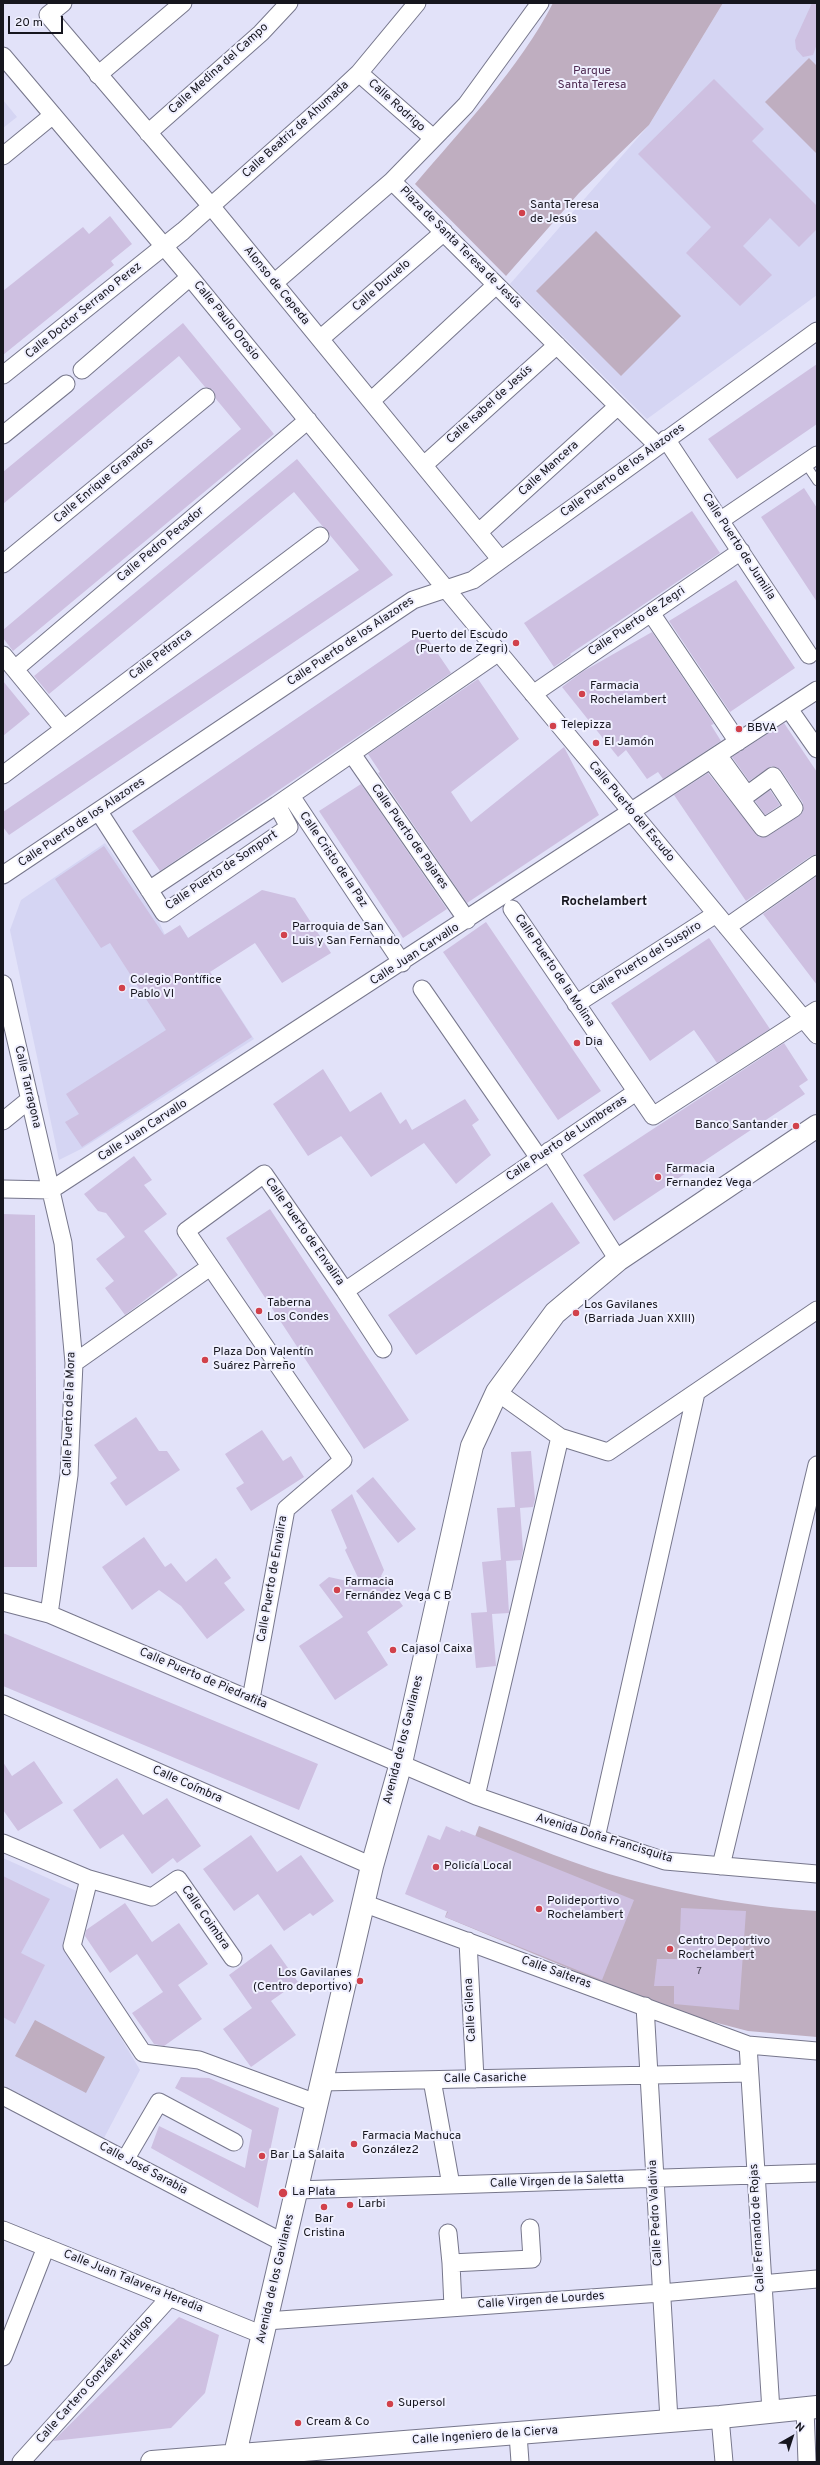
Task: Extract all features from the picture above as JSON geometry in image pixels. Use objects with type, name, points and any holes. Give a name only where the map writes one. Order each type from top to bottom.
[{"type":"street","name":"Alonso de Cepeda","points":[[63,3],[48,15],[211,206],[501,560]]},
{"type":"street","points":[[98,74],[183,3]]},
{"type":"street","name":"Calle Medina del Campo","points":[[148,133],[261,33],[289,3]]},
{"type":"street","name":"Calle Beatriz de Ahumada","points":[[164,246],[360,73],[417,3]]},
{"type":"street","name":"Plaza de Santa Teresa de Jesús","points":[[540,3],[466,105],[392,180],[618,406],[662,443]]},
{"type":"street","name":"Calle Paulo Orosio","points":[[3,56],[190,277],[446,589]]},
{"type":"street","name":"Calle Rodrigo","points":[[360,73],[433,138]]},
{"type":"street","points":[[3,156],[53,115]]},
{"type":"street","points":[[274,283],[392,180]]},
{"type":"street","name":"Calle Duruelo","points":[[320,339],[444,232]]},
{"type":"street","name":"Calle Doctor Serrano Perez","points":[[3,375],[164,246]]},
{"type":"street","points":[[82,370],[190,277]]},
{"type":"street","points":[[371,401],[496,285]]},
{"type":"street","name":"Calle Puerto de los Alazores","points":[[3,875],[413,600],[473,580],[817,331]]},
{"type":"street","name":"Calle Isabel de Jesús","points":[[424,465],[557,345]]},
{"type":"street","points":[[3,435],[66,384]]},
{"type":"street","name":"Calle Enrique Granados","points":[[3,564],[206,397]]},
{"type":"street","name":"Calle Mancera","points":[[479,532],[618,406]]},
{"type":"street","name":"Calle Pedro Pecador","points":[[15,669],[308,420]]},
{"type":"street","name":"Calle Puerto de Jumilla","points":[[662,443],[721,520],[809,656]]},
{"type":"street","points":[[721,520],[811,459]]},
{"type":"street","name":"Calle Petrarca","points":[[3,775],[320,536]]},
{"type":"street","name":"Calle Puerto de Zegri","points":[[533,694],[742,551]]},
{"type":"street","name":"Calle Puerto del Escudo","points":[[446,589],[727,927],[810,1014],[817,1035]]},
{"type":"street","points":[[652,613],[738,742]]},
{"type":"street","name":"Calle Puerto de Somport","points":[[277,805],[289,826],[164,912],[149,890],[277,805],[291,796],[498,652]]},
{"type":"street","points":[[3,655],[64,729]]},
{"type":"street","name":"Calle Juan Carvallo","points":[[52,1190],[402,963],[817,690]]},
{"type":"street","points":[[789,709],[817,749]]},
{"type":"street","name":"Calle Puerto de Pajares","points":[[352,754],[467,920]]},
{"type":"street","points":[[714,758],[747,795],[773,776],[794,808],[764,828],[714,758]]},
{"type":"street","name":"Calle Cristo de la Paz","points":[[291,796],[402,963]]},
{"type":"street","points":[[99,812],[149,890]]},
{"type":"street","points":[[727,927],[817,864]]},
{"type":"street","name":"Calle Puerto de la Molina","points":[[512,909],[636,1092]]},
{"type":"street","name":"Calle Puerto del Suspiro","points":[[576,1004],[716,914]]},
{"type":"street","name":"Calle Tarragona","points":[[3,984],[7,1024],[30,1099],[52,1190]]},
{"type":"street","points":[[422,989],[544,1155],[618,1260]]},
{"type":"street","name":"Calle Puerto de Lumbreras","points":[[346,1290],[636,1092],[653,1116],[810,1014]]},
{"type":"street","points":[[3,1121],[30,1099]]},
{"type":"street","name":"Avenida de los Gavilanes","points":[[234,2454],[363,1903],[401,1763],[472,1446],[497,1392],[555,1313],[618,1260],[817,1126]]},
{"type":"street","name":"Calle Puerto de Envalira","points":[[251,1699],[286,1509],[343,1460],[186,1231],[264,1174],[346,1290],[383,1349]]},
{"type":"street","points":[[3,1189],[52,1190]]},
{"type":"street","name":"Calle Puerto de la Mora","points":[[49,1614],[69,1475],[74,1363],[63,1243],[52,1190]]},
{"type":"street","points":[[74,1363],[210,1268]]},
{"type":"street","points":[[497,1392],[560,1437],[608,1452],[817,1310]]},
{"type":"street","points":[[596,1838],[696,1393]]},
{"type":"street","points":[[476,1796],[560,1437]]},
{"type":"street","points":[[721,1866],[817,1465]]},
{"type":"street","name":"Calle Puerto de Piedrafita","points":[[3,1602],[49,1614],[401,1763]]},
{"type":"street","name":"Calle Coímbra","points":[[3,1704],[372,1866]]},
{"type":"street","name":"Avenida Doña Francisquita","points":[[401,1763],[476,1796],[665,1861],[817,1874]]},
{"type":"street","points":[[3,1843],[89,1879],[72,1946],[143,2053],[199,2060],[316,2103]]},
{"type":"street","name":"Calle Coimbra","points":[[89,1879],[152,1897],[178,1879],[233,1958]]},
{"type":"street","name":"Calle Salteras","points":[[363,1903],[748,2045],[817,2051]]},
{"type":"street","name":"Calle Gilena","points":[[468,1941],[475,2079]]},
{"type":"street","name":"Calle Pedro Valdivia","points":[[645,2006],[669,2420]]},
{"type":"street","name":"Calle Fernando de Rojas","points":[[748,2045],[771,2411]]},
{"type":"street","name":"Calle Casariche","points":[[321,2082],[749,2073]]},
{"type":"street","points":[[432,2080],[451,2185]]},
{"type":"street","name":"Calle José Sarabia","points":[[3,2096],[284,2243]]},
{"type":"street","points":[[125,2160],[159,2102],[234,2142]]},
{"type":"street","name":"Calle Virgen de la Saletta","points":[[296,2190],[817,2173]]},
{"type":"street","points":[[451,2263],[532,2259],[530,2228]]},
{"type":"street","name":"Calle Juan Talavera Heredia","points":[[3,2230],[170,2297],[264,2328]]},
{"type":"street","points":[[448,2233],[454,2307]]},
{"type":"street","points":[[3,2357],[46,2247]]},
{"type":"street","name":"Calle Virgen de Lourdes","points":[[264,2328],[454,2307],[661,2293],[817,2279]]},
{"type":"street","name":"Calle Cartero González Hidalgo","points":[[21,2462],[170,2297]]},
{"type":"street","points":[[807,2462],[811,2408]]},
{"type":"street","name":"Calle Ingeniero de la Cierva","points":[[152,2462],[204,2460],[234,2454],[518,2434],[811,2408]]},
{"type":"street","points":[[720,2417],[724,2462]]},
{"type":"street","points":[[518,2434],[520,2462]]},
{"type":"lane","points":[[811,459],[817,481]]},
{"type":"shaded area","points":[[723,3],[817,3],[817,295],[647,419],[510,284],[649,125]]},
{"type":"shaded area","points":[[3,100],[17,117],[3,128]]},
{"type":"shaded area","name":"Colegio Pontífice Pablo VI","points":[[105,843],[160,924],[166,937],[181,927],[254,1039],[83,1148],[59,1160],[10,930],[21,900]]},
{"type":"shaded area","points":[[3,1858],[81,1893],[68,1949],[140,2070],[104,2138],[3,2086]]},
{"type":"green space","name":"Parque Santa Teresa","points":[[553,3],[723,3],[649,125],[579,193],[506,276],[415,184],[507,74],[540,27]]},
{"type":"green space","points":[[809,58],[817,66],[817,154],[765,102]]},
{"type":"green space","points":[[596,231],[681,316],[621,376],[536,291]]},
{"type":"green space","name":"Centro Deportivo Rochelambert","points":[[479,1826],[590,1868],[651,1885],[697,1896],[744,1904],[817,1911],[817,2037],[748,2031],[671,2011],[445,1917]]},
{"type":"green space","points":[[35,2020],[105,2057],[86,2093],[15,2056]]},
{"type":"building","points":[[812,3],[817,3],[817,44],[813,55],[803,57],[796,49],[795,40]]},
{"type":"building","points":[[714,79],[764,129],[752,141],[817,206],[817,229],[799,247],[770,218],[743,246],[772,275],[740,306],[686,253],[711,227],[638,154]]},
{"type":"building","points":[[110,216],[132,244],[111,261],[114,265],[3,355],[3,291],[83,227],[89,234]]},
{"type":"building","points":[[183,323],[274,434],[13,651],[3,638],[3,630],[241,429],[216,399],[213,390],[205,387],[179,356],[3,504],[3,472]]},
{"type":"building","points":[[817,364],[817,424],[737,479],[708,439]]},
{"type":"building","points":[[297,459],[393,575],[9,835],[3,827],[3,812],[359,570],[294,492],[49,694],[34,676]]},
{"type":"building","points":[[804,488],[817,508],[817,602],[761,517]]},
{"type":"building","points":[[692,511],[720,553],[570,654],[571,655],[554,667],[524,623]]},
{"type":"building","points":[[736,580],[795,668],[730,712],[669,621]]},
{"type":"building","points":[[423,632],[451,673],[160,871],[132,831]]},
{"type":"building","points":[[652,632],[714,724],[711,725],[721,741],[663,779],[658,772],[647,779],[626,750],[618,757],[562,687],[582,672]]},
{"type":"building","points":[[478,679],[519,739],[451,792],[471,822],[564,747],[599,815],[467,903],[378,773],[380,772],[368,754]]},
{"type":"building","points":[[3,681],[30,714],[3,736]]},
{"type":"building","points":[[784,723],[817,772],[817,854],[811,856],[746,901],[674,795],[708,773],[759,837],[768,836],[799,816],[803,812],[803,803],[781,770],[772,766],[749,781],[732,757]]},
{"type":"building","points":[[361,784],[447,909],[403,938],[319,811]]},
{"type":"building","points":[[770,790],[780,805],[765,815],[755,801]]},
{"type":"building","points":[[104,846],[164,935],[180,925],[188,938],[262,890],[295,898],[331,953],[282,983],[255,943],[210,972],[252,1037],[82,1147],[65,1122],[79,1114],[66,1094],[166,1030],[110,943],[101,948],[55,879]]},
{"type":"building","points":[[817,876],[817,985],[763,914]]},
{"type":"building","points":[[486,922],[601,1091],[558,1120],[443,952]]},
{"type":"building","points":[[709,938],[770,1029],[717,1063],[694,1030],[650,1061],[611,1003]]},
{"type":"building","points":[[784,1043],[808,1080],[799,1086],[805,1094],[614,1221],[583,1175]]},
{"type":"building","points":[[323,1069],[350,1112],[381,1092],[400,1124],[406,1119],[412,1130],[465,1099],[479,1120],[472,1125],[491,1155],[456,1184],[424,1143],[371,1177],[341,1136],[308,1156],[273,1104]]},
{"type":"building","points":[[134,1156],[152,1180],[144,1185],[167,1214],[144,1231],[178,1275],[125,1315],[105,1288],[114,1281],[96,1259],[125,1237],[106,1213],[98,1211],[84,1194]]},
{"type":"building","points":[[552,1202],[580,1243],[416,1355],[388,1315]]},
{"type":"building","points":[[270,1209],[409,1420],[364,1449],[226,1238]]},
{"type":"building","points":[[3,1214],[35,1215],[37,1567],[3,1567]]},
{"type":"building","points":[[136,1417],[159,1451],[167,1451],[180,1470],[126,1506],[110,1483],[117,1478],[94,1445]]},
{"type":"building","points":[[262,1430],[283,1461],[291,1456],[304,1477],[251,1511],[236,1488],[244,1483],[225,1454]]},
{"type":"building","points":[[531,1451],[535,1499],[533,1507],[520,1508],[523,1550],[521,1560],[506,1561],[509,1613],[492,1614],[496,1666],[476,1668],[471,1613],[487,1612],[482,1562],[501,1560],[497,1508],[515,1507],[511,1452]]},
{"type":"building","points":[[373,1477],[416,1529],[398,1543],[356,1491]]},
{"type":"building","points":[[352,1494],[384,1570],[381,1576],[403,1606],[367,1632],[388,1665],[335,1700],[299,1646],[343,1617],[319,1585],[329,1577],[361,1584],[345,1550],[347,1548],[331,1510]]},
{"type":"building","points":[[144,1537],[165,1567],[171,1563],[186,1582],[216,1558],[231,1578],[224,1583],[245,1610],[207,1639],[181,1606],[159,1590],[132,1610],[102,1567]]},
{"type":"building","points":[[3,1633],[318,1764],[299,1810],[3,1686]]},
{"type":"building","points":[[34,1761],[63,1803],[18,1831],[3,1810],[3,1762],[12,1776]]},
{"type":"building","points":[[117,1778],[143,1815],[167,1798],[201,1846],[177,1863],[173,1858],[152,1874],[123,1834],[100,1849],[73,1810]]},
{"type":"building","name":"Polideportivo Rochelambert","points":[[446,1826],[460,1832],[461,1830],[634,1900],[602,1980],[445,1917],[448,1912],[405,1894],[428,1835],[440,1840]]},
{"type":"building","points":[[251,1835],[277,1872],[301,1855],[334,1901],[313,1916],[310,1913],[284,1931],[258,1894],[234,1911],[203,1869]]},
{"type":"building","points":[[3,1876],[50,1899],[21,1953],[45,1965],[15,2024],[3,2017]]},
{"type":"building","points":[[125,1903],[152,1942],[179,1923],[208,1964],[178,1985],[202,2019],[164,2046],[154,2044],[132,2013],[163,1992],[137,1954],[110,1973],[85,1936],[86,1930]]},
{"type":"building","points":[[681,1908],[746,1911],[739,2010],[674,2004],[674,1986],[654,1986],[657,1959],[679,1959]]},
{"type":"building","points":[[271,1944],[298,1982],[271,2001],[296,2035],[251,2067],[223,2029],[252,2008],[229,1975]]},
{"type":"building","points":[[181,2077],[209,2078],[279,2108],[258,2208],[151,2148],[159,2126],[245,2168],[252,2130],[175,2088]]},
{"type":"building","points":[[179,2317],[219,2335],[205,2393],[171,2428],[53,2441]]},
{"type":"place","name":"Santa Teresa de Jesús","points":[[522,213]]},
{"type":"place","name":"Puerto del Escudo (Puerto de Zegri)","points":[[516,643]]},
{"type":"place","name":"Farmacia Rochelambert","points":[[582,694]]},
{"type":"place","name":"Telepizza","points":[[553,726]]},
{"type":"place","name":"BBVA","points":[[739,729]]},
{"type":"place","name":"El Jamón","points":[[596,743]]},
{"type":"place","name":"Parroquia de San Luis y San Fernando","points":[[284,935]]},
{"type":"place","name":"Colegio Pontífice Pablo VI","points":[[122,988]]},
{"type":"place","name":"Dia","points":[[577,1043]]},
{"type":"place","name":"Banco Santander","points":[[796,1126]]},
{"type":"place","name":"Farmacia Fernandez Vega","points":[[658,1177]]},
{"type":"place","name":"Taberna Los Condes","points":[[259,1311]]},
{"type":"place","name":"Los Gavilanes (Barriada Juan XXIII)","points":[[576,1313]]},
{"type":"place","name":"Plaza Don Valentín Suárez Parreño","points":[[205,1360]]},
{"type":"place","name":"Farmacia Fernández Vega C B","points":[[337,1590]]},
{"type":"place","name":"Cajasol Caixa","points":[[393,1650]]},
{"type":"place","name":"Policía Local","points":[[436,1867]]},
{"type":"place","name":"Polideportivo Rochelambert","points":[[539,1909]]},
{"type":"place","name":"Centro Deportivo Rochelambert","points":[[670,1949]]},
{"type":"place","name":"Los Gavilanes (Centro deportivo)","points":[[360,1981]]},
{"type":"place","name":"Farmacia Machuca González2","points":[[354,2144]]},
{"type":"place","name":"Bar La Salaita","points":[[262,2156]]},
{"type":"place","name":"La Plata","points":[[283,2193]]},
{"type":"place","name":"Larbi","points":[[350,2205]]},
{"type":"place","name":"Bar Cristina","points":[[324,2207]]},
{"type":"place","name":"Supersol","points":[[390,2404]]},
{"type":"place","name":"Cream & Co","points":[[298,2423]]},
{"type":"district","name":"Rochelambert","points":[[604,902]]}]
